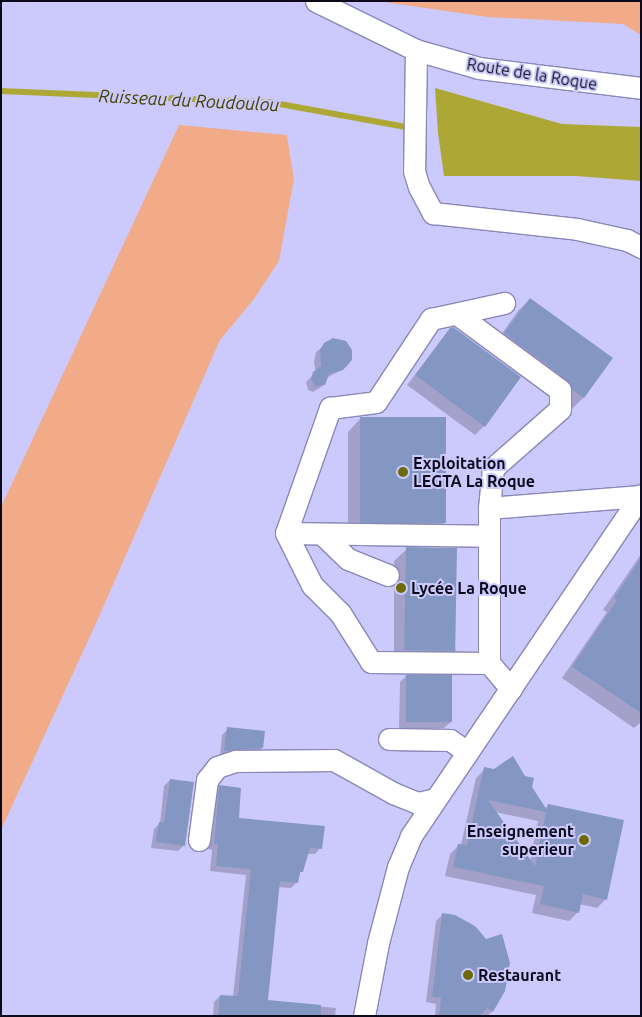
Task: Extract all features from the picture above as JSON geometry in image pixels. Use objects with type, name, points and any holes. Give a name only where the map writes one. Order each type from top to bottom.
[{"type":"street","name":"Route de la Roque","points":[[316,1],[416,50],[479,68],[641,88]]},
{"type":"street","points":[[416,50],[414,171],[419,187],[433,213],[577,229],[627,240],[641,248]]},
{"type":"street","points":[[489,663],[371,662],[340,613],[312,585],[286,533],[330,408],[376,402],[431,319],[504,303]]},
{"type":"street","points":[[457,314],[560,390],[560,409],[493,468],[489,508],[489,663],[511,689]]},
{"type":"street","points":[[489,508],[641,496]]},
{"type":"street","points":[[364,1016],[378,943],[398,867],[411,836],[466,751],[511,689],[641,496]]},
{"type":"street","points":[[286,533],[490,536]]},
{"type":"street","points":[[322,534],[348,559],[388,575]]},
{"type":"street","points":[[389,739],[450,740],[466,751]]},
{"type":"street","points":[[199,840],[207,780],[218,767],[236,761],[334,760],[393,793],[418,803],[435,799]]},
{"type":"shaded area","points":[[377,1],[641,1],[641,35],[623,24],[487,17]]},
{"type":"shaded area","points":[[435,88],[562,124],[641,127],[641,181],[576,176],[444,176],[438,133]]},
{"type":"shaded area","points":[[179,125],[287,135],[294,179],[279,261],[254,299],[220,340],[98,619],[1,830],[1,507]]},
{"type":"building","points":[[530,298],[613,358],[584,398],[572,390],[567,380],[504,333]]},
{"type":"building","points":[[453,327],[521,377],[485,427],[415,375],[450,328]]},
{"type":"building","points":[[333,338],[346,341],[352,350],[352,360],[343,370],[329,374],[325,385],[315,386],[311,379],[313,372],[321,366],[320,350],[324,343]]},
{"type":"building","name":"Exploitation LEGTA La Roque","points":[[360,417],[446,417],[446,523],[360,523]]},
{"type":"building","points":[[406,547],[457,548],[455,651],[404,650]]},
{"type":"building","points":[[641,558],[641,713],[572,667],[617,600],[614,598]]},
{"type":"building","points":[[406,675],[452,675],[452,722],[406,722]]},
{"type":"building","points":[[227,727],[265,731],[263,748],[224,751]]},
{"type":"building","name":"Enseignement superieur","points":[[513,756],[525,776],[534,778],[532,787],[547,810],[548,804],[624,820],[607,900],[583,894],[579,913],[540,904],[544,886],[453,867],[458,844],[467,845],[484,767],[494,769]],"holes":[[[488,800],[546,812],[535,866]]]},
{"type":"building","points":[[170,779],[194,782],[185,846],[156,842],[159,822],[164,822]]},
{"type":"building","points":[[219,785],[241,788],[239,818],[325,826],[322,849],[310,848],[303,872],[300,872],[298,883],[280,881],[268,1000],[321,1005],[321,1016],[218,1016],[220,995],[238,996],[251,869],[216,866],[218,844],[214,844]]},
{"type":"building","name":"Restaurant","points":[[442,913],[455,915],[475,926],[486,939],[502,934],[510,963],[505,991],[493,1012],[487,1008],[480,1016],[439,1016],[441,998],[432,997]]},
{"type":"waterway","name":"Ruisseau du Roudoulou","points":[[1,91],[269,102],[406,127]]},
{"type":"place","name":"Exploitation LEGTA La Roque","points":[[403,472]]},
{"type":"place","name":"Lycée La Roque","points":[[401,588]]},
{"type":"place","name":"Enseignement superieur","points":[[584,840]]},
{"type":"place","name":"Restaurant","points":[[468,975]]}]
